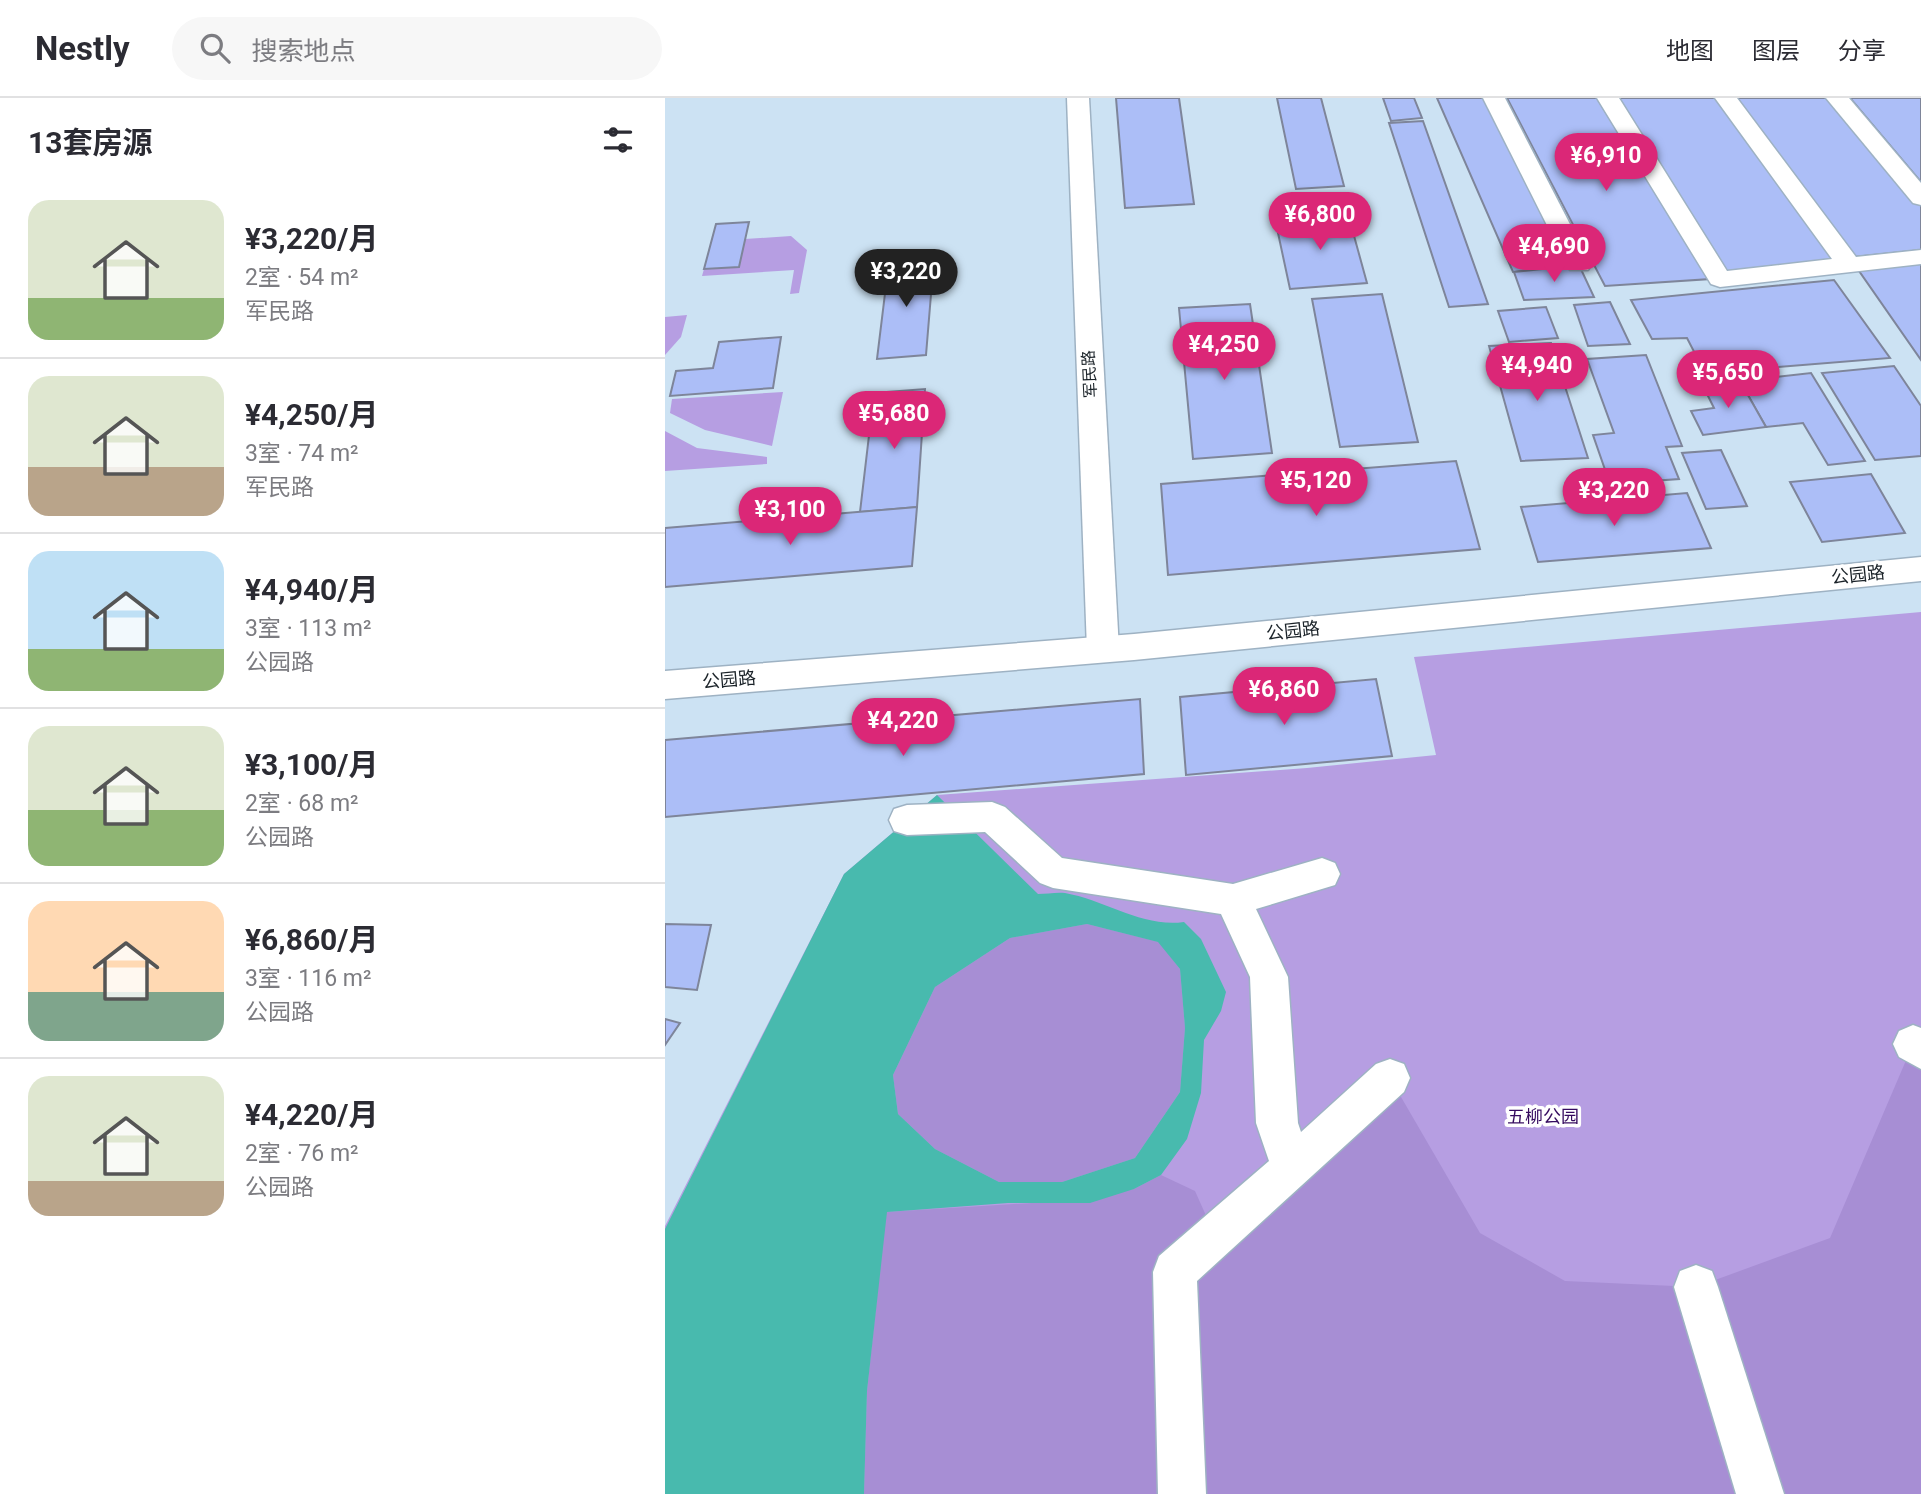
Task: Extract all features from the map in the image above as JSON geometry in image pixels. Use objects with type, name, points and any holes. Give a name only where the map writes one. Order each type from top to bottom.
[{"type":"street","name":"军民路","points":[[1078,98],[1102,642]]},
{"type":"street","points":[[1494,98],[1579,265]]},
{"type":"street","points":[[1608,98],[1720,279],[1921,257]]},
{"type":"street","points":[[1725,98],[1850,266]]},
{"type":"street","points":[[1837,98],[1921,198]]},
{"type":"street","points":[[665,671],[1102,642],[1921,557]]},
{"type":"street","name":"公园路","points":[[665,685],[1102,642],[1921,569]]},
{"type":"street","points":[[907,820],[992,817],[1053,872],[1233,900],[1322,874]]},
{"type":"street","points":[[1233,900],[1269,977],[1277,1123],[1293,1168]]},
{"type":"street","points":[[1182,1494],[1175,1272],[1390,1078]]},
{"type":"street","points":[[1696,1287],[1761,1494]]},
{"type":"green space","points":[[791,236],[807,250],[799,293],[790,294],[794,270],[702,276],[704,269],[739,267],[745,239]]},
{"type":"green space","points":[[687,315],[681,337],[665,355],[665,317]]},
{"type":"green space","points":[[783,392],[772,446],[705,430],[670,413],[672,399]]},
{"type":"green space","points":[[665,431],[697,448],[767,457],[767,464],[665,471]]},
{"type":"green space","name":"五柳公园","points":[[1921,612],[1921,1494],[665,1494],[665,1226],[844,874],[937,795],[1307,768],[1436,755],[1414,657]]},
{"type":"shaded area","points":[[937,795],[1038,894],[1065,893],[1154,921],[1184,922],[1201,939],[1226,992],[1221,1011],[1204,1040],[1201,1093],[1187,1139],[1161,1175],[1134,1189],[1090,1203],[1008,1203],[887,1212],[867,1391],[864,1494],[665,1494],[665,1229],[844,874]],"holes":[[[1087,924],[1158,942],[1180,969],[1185,1028],[1180,1092],[1135,1158],[1062,1182],[999,1182],[935,1149],[898,1114],[893,1075],[935,987],[1010,938]]]},
{"type":"shaded area","points":[[1087,924],[1159,942],[1180,969],[1185,1028],[1180,1092],[1135,1158],[1062,1182],[999,1182],[935,1149],[898,1114],[893,1075],[935,987],[1010,938]]},
{"type":"shaded area","points":[[1913,1044],[1921,1050],[1921,1494],[864,1494],[867,1391],[886,1212],[1048,1202],[1134,1189],[1161,1175],[1195,1191],[1208,1220],[1390,1078],[1480,1233],[1565,1281],[1696,1287],[1830,1238]]},
{"type":"building","points":[[1116,98],[1179,98],[1194,204],[1125,208]]},
{"type":"building","points":[[1277,98],[1321,98],[1344,186],[1296,189]]},
{"type":"building","points":[[1383,98],[1414,98],[1422,118],[1391,121]]},
{"type":"building","points":[[1437,98],[1494,98],[1579,265],[1513,272]]},
{"type":"building","points":[[1507,98],[1597,98],[1710,279],[1605,286]]},
{"type":"building","points":[[1608,98],[1726,98],[1850,266],[1720,279]]},
{"type":"building","points":[[1726,98],[1832,98],[1921,205],[1921,250],[1844,258]]},
{"type":"building","points":[[1850,98],[1921,98],[1921,182]]},
{"type":"building","points":[[1423,121],[1488,304],[1449,307],[1389,123]]},
{"type":"building","points":[[1348,214],[1367,283],[1290,289],[1275,219]]},
{"type":"building","points":[[749,222],[739,267],[704,269],[716,224]]},
{"type":"building","points":[[934,258],[926,355],[877,359],[889,261]]},
{"type":"building","points":[[1921,263],[1921,360],[1857,268]]},
{"type":"building","points":[[1579,265],[1594,297],[1524,300],[1514,272]]},
{"type":"building","points":[[1834,280],[1890,358],[1705,373],[1687,338],[1652,339],[1631,300]]},
{"type":"building","points":[[1382,294],[1418,442],[1340,447],[1312,299]]},
{"type":"building","points":[[1610,302],[1630,344],[1588,346],[1574,305]]},
{"type":"building","points":[[1250,304],[1272,453],[1193,459],[1179,308]]},
{"type":"building","points":[[1546,307],[1558,338],[1509,342],[1498,311]]},
{"type":"building","points":[[781,337],[773,388],[670,396],[676,371],[713,368],[719,342]]},
{"type":"building","points":[[1551,343],[1588,458],[1521,461],[1489,346]]},
{"type":"building","points":[[1646,355],[1682,446],[1666,447],[1679,479],[1610,484],[1593,435],[1614,433],[1587,359]]},
{"type":"building","points":[[1894,366],[1921,406],[1921,456],[1875,460],[1822,373]]},
{"type":"building","points":[[1811,373],[1865,461],[1828,465],[1803,423],[1766,427],[1740,381]]},
{"type":"building","points":[[1740,381],[1766,427],[1703,435],[1691,411],[1714,408],[1702,384]]},
{"type":"building","points":[[925,389],[917,507],[860,512],[874,393]]},
{"type":"building","points":[[1721,450],[1747,506],[1706,509],[1682,453]]},
{"type":"building","points":[[1456,461],[1480,549],[1168,575],[1161,484]]},
{"type":"building","points":[[1871,474],[1905,533],[1822,542],[1790,482]]},
{"type":"building","points":[[1687,493],[1711,548],[1538,562],[1521,507]]},
{"type":"building","points":[[917,507],[912,566],[665,587],[665,528]]},
{"type":"building","points":[[1376,679],[1392,756],[1186,775],[1180,697]]},
{"type":"building","points":[[1140,699],[1144,774],[665,817],[665,740]]},
{"type":"building","points":[[665,924],[711,925],[697,990],[665,987]]},
{"type":"building","points":[[665,1019],[680,1023],[665,1045]]}]
